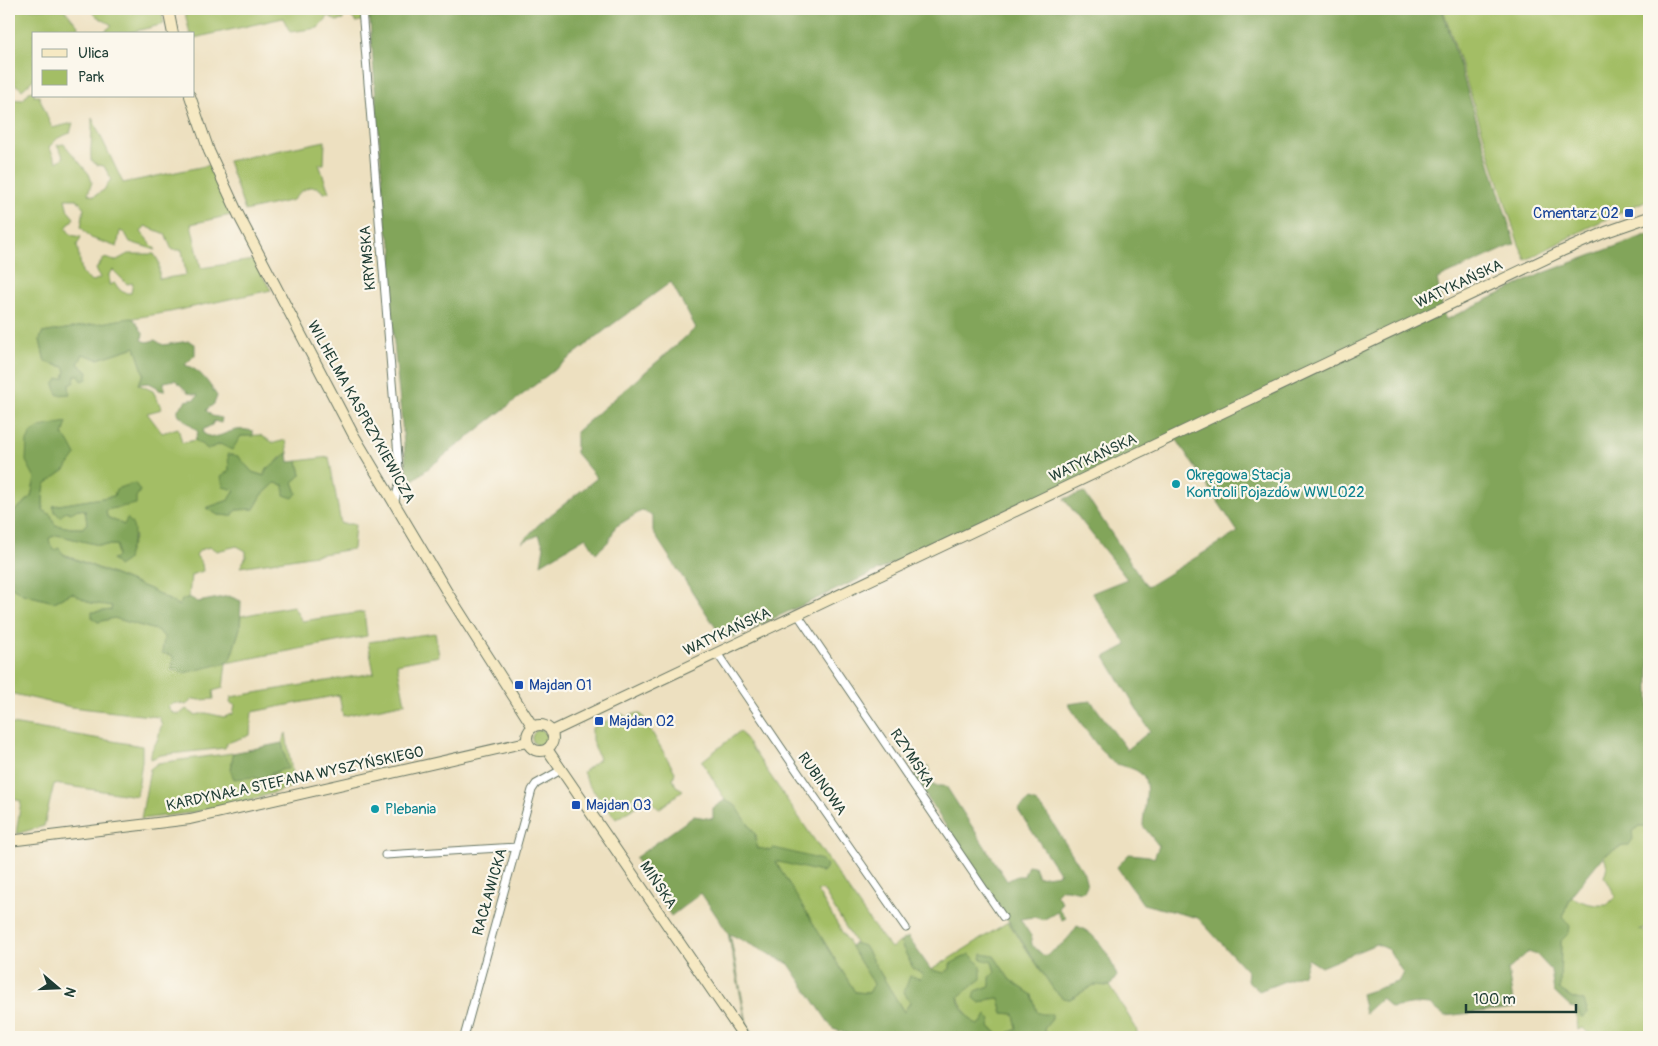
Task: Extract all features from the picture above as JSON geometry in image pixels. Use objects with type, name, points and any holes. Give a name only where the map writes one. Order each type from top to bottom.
[{"type":"street","points":[[168,9],[173,32]]},
{"type":"street","name":"KRYMSKA","points":[[362,9],[400,481],[394,504]]},
{"type":"street","name":"WILHELMA KASPRZYKIEWICZA","points":[[191,98],[209,151],[239,216],[352,434],[450,597],[533,727]]},
{"type":"street","name":"WATYKAŃSKA","points":[[551,732],[1562,251],[1606,232],[1649,217]]},
{"type":"street","name":"RZYMSKA","points":[[798,614],[1003,917]]},
{"type":"street","name":"RUBINOWA","points":[[717,653],[906,928]]},
{"type":"street","points":[[545,726],[551,732],[553,742],[547,750],[538,752],[533,750],[527,742],[527,734],[533,727],[545,726]]},
{"type":"street","name":"KARDYNAŁA STEFANA WYSZYŃSKIEGO","points":[[9,841],[190,819],[527,742]]},
{"type":"street","name":"MIŃSKA","points":[[547,750],[744,1037]]},
{"type":"street","name":"RACŁAWICKA","points":[[464,1037],[532,790],[536,784],[561,770]]},
{"type":"street","points":[[386,855],[517,847]]},
{"type":"green space","points":[[9,9],[64,9],[78,26],[76,32],[32,32],[32,81],[22,90],[16,85],[9,86]]},
{"type":"green space","points":[[89,9],[161,9],[164,24],[132,32],[104,32],[112,25],[96,16]]},
{"type":"green space","points":[[184,9],[343,9],[343,20],[336,21],[329,16],[318,28],[290,32],[283,18],[195,38],[195,32],[190,32]]},
{"type":"green space","points":[[343,9],[369,9],[370,19],[356,22],[350,16],[349,10]]},
{"type":"green space","points":[[369,9],[1442,9],[1515,244],[1437,279],[1445,320],[1541,274],[1649,234],[1649,826],[1640,826],[1632,831],[1633,839],[1629,845],[1604,855],[1574,892],[1562,916],[1570,926],[1569,933],[1561,941],[1560,990],[1573,998],[1584,1001],[1588,1013],[1581,1017],[1576,1008],[1570,1007],[1554,992],[1551,970],[1537,955],[1528,952],[1508,970],[1514,1008],[1445,1016],[1430,1005],[1417,1004],[1390,1008],[1382,998],[1365,1013],[1361,994],[1398,982],[1403,973],[1389,950],[1376,944],[1321,967],[1308,959],[1303,974],[1259,991],[1247,980],[1248,972],[1198,918],[1143,904],[1117,867],[1129,854],[1154,858],[1159,846],[1143,826],[1146,793],[1144,778],[1132,768],[1117,764],[1108,758],[1089,735],[1068,704],[1091,701],[1127,750],[1150,731],[1105,657],[1127,645],[1092,593],[1127,579],[1064,499],[1084,492],[1147,587],[1238,532],[1177,440],[1005,512],[733,637],[718,631],[653,532],[653,517],[643,510],[615,527],[609,541],[596,553],[586,537],[541,564],[544,547],[539,535],[522,542],[538,525],[597,478],[576,453],[576,432],[696,328],[671,282],[613,324],[408,484],[388,282],[393,248],[386,229]]},
{"type":"green space","points":[[1443,9],[1649,9],[1649,199],[1587,228],[1526,260],[1518,242]]},
{"type":"green space","points":[[32,91],[32,98],[40,98],[52,128],[73,123],[70,133],[58,138],[49,147],[57,162],[64,157],[57,145],[64,144],[89,174],[92,182],[88,194],[94,196],[104,190],[111,179],[104,166],[97,165],[91,160],[92,118],[123,183],[210,165],[231,215],[191,224],[201,268],[253,260],[271,290],[170,312],[42,333],[40,340],[45,362],[64,367],[66,371],[64,378],[69,385],[75,375],[88,372],[78,364],[83,354],[98,359],[135,347],[144,374],[138,384],[153,391],[162,409],[147,413],[162,433],[178,428],[182,443],[195,440],[208,449],[241,436],[260,435],[274,443],[286,440],[288,453],[280,458],[265,476],[252,472],[238,456],[236,489],[229,500],[207,508],[218,515],[232,516],[236,510],[254,509],[262,495],[275,483],[284,485],[297,493],[293,482],[301,475],[298,461],[329,457],[341,524],[355,524],[353,549],[240,567],[246,557],[246,551],[237,546],[217,551],[210,547],[200,550],[196,555],[202,564],[203,571],[191,575],[189,597],[182,600],[180,606],[152,590],[54,550],[50,544],[49,538],[57,535],[99,545],[117,545],[117,557],[128,554],[135,536],[124,525],[107,517],[106,510],[115,496],[53,506],[66,511],[85,510],[87,523],[83,528],[55,525],[51,515],[43,510],[45,484],[65,470],[69,442],[63,435],[66,422],[35,478],[31,497],[9,516],[9,99],[23,100],[29,92]],"holes":[[[65,199],[77,199],[84,208],[81,227],[91,238],[117,247],[120,231],[125,233],[130,242],[156,250],[141,232],[145,226],[165,234],[172,250],[182,250],[186,275],[159,279],[159,262],[154,254],[128,254],[115,261],[104,258],[96,269],[100,278],[91,282],[82,272],[77,245],[81,237],[71,235],[66,228],[74,218],[68,211]],[[113,270],[127,284],[133,283],[131,293],[122,291],[115,283],[109,285],[109,274]]]},
{"type":"green space","points":[[325,141],[324,164],[319,164],[329,192],[324,193],[317,187],[309,187],[300,192],[293,200],[245,211],[228,161]]},
{"type":"green space","points":[[130,318],[134,319],[143,333],[142,340],[147,342],[155,340],[163,345],[189,341],[195,344],[195,355],[185,365],[191,367],[204,377],[217,396],[214,404],[206,410],[212,416],[222,418],[221,423],[214,421],[212,425],[204,429],[203,433],[207,436],[216,437],[232,431],[243,430],[253,431],[253,436],[241,436],[232,450],[220,444],[208,449],[195,440],[198,432],[178,414],[178,409],[186,401],[195,399],[198,395],[189,393],[175,380],[164,382],[164,391],[149,383],[138,384],[144,374],[135,347],[98,359],[83,354],[78,364],[88,372],[87,379],[82,381],[79,375],[75,375],[74,383],[69,385],[70,394],[58,395],[54,385],[58,379],[64,378],[66,371],[64,367],[45,362],[40,340],[42,333]]},
{"type":"green space","points":[[67,422],[63,435],[76,455],[65,470],[45,484],[43,497],[43,510],[51,515],[55,525],[83,528],[87,523],[85,510],[78,509],[71,513],[66,511],[60,517],[55,512],[53,506],[114,496],[116,489],[135,483],[140,491],[136,497],[136,504],[106,510],[107,517],[124,525],[127,518],[133,528],[133,539],[127,560],[118,566],[112,559],[117,557],[117,545],[99,545],[57,535],[49,538],[50,544],[54,550],[59,548],[64,555],[152,590],[179,606],[182,600],[189,597],[198,602],[229,596],[241,601],[240,628],[231,657],[226,663],[184,673],[172,670],[173,656],[162,653],[164,637],[159,631],[114,618],[98,622],[92,618],[92,612],[111,610],[112,606],[91,603],[72,593],[54,602],[23,594],[9,585],[9,516],[31,497],[35,478],[26,461],[27,441],[31,433],[40,427]]},
{"type":"green space","points":[[288,453],[289,462],[298,461],[301,475],[293,482],[297,493],[293,498],[284,495],[284,485],[275,483],[262,495],[254,509],[236,510],[232,516],[218,515],[206,508],[229,500],[235,490],[223,487],[221,476],[229,471],[228,454],[238,456],[252,472],[264,476],[267,468],[273,466]]},
{"type":"green space","points":[[9,585],[23,594],[54,602],[72,593],[91,603],[112,606],[111,610],[98,622],[114,618],[159,631],[164,637],[231,657],[240,628],[241,616],[293,606],[302,621],[364,612],[367,636],[226,663],[223,688],[213,691],[214,699],[193,699],[186,705],[172,704],[168,707],[173,713],[180,714],[186,709],[195,715],[206,713],[224,717],[233,714],[235,705],[230,703],[231,697],[374,673],[368,642],[435,633],[439,656],[397,664],[405,703],[343,716],[339,695],[252,712],[250,735],[227,743],[225,748],[161,755],[151,759],[152,750],[162,725],[159,717],[71,707],[9,693]]},
{"type":"green space","points":[[637,713],[642,715],[675,772],[673,779],[676,786],[683,790],[659,809],[648,799],[616,819],[588,784],[583,772],[599,759],[592,740],[592,728],[622,714],[627,717]]},
{"type":"green space","points":[[12,724],[142,746],[137,796],[54,784],[44,826],[16,834],[21,801],[9,798],[9,727]]},
{"type":"green space","points":[[540,730],[546,732],[548,738],[546,744],[540,746],[534,744],[532,738],[534,732]]},
{"type":"green space","points":[[740,731],[871,923],[891,948],[900,942],[913,968],[923,974],[920,979],[910,976],[910,1002],[904,1012],[864,946],[856,944],[823,890],[817,891],[874,984],[869,993],[855,992],[774,860],[821,872],[769,850],[757,849],[755,834],[736,806],[725,800],[702,761]]},
{"type":"green space","points":[[286,733],[294,786],[239,804],[141,819],[150,769],[158,763],[233,753],[231,772],[254,777],[272,775],[287,766],[282,743]]},
{"type":"green space","points":[[282,743],[288,769],[277,771],[259,779],[254,777],[234,779],[231,772],[233,753]]},
{"type":"green space","points":[[929,766],[930,779],[934,786],[946,786],[1007,881],[1017,876],[1024,876],[1028,865],[1034,866],[1038,877],[1060,874],[1018,810],[1029,800],[1037,803],[1045,811],[1084,873],[1087,885],[1084,891],[1062,889],[1056,895],[1062,901],[1059,909],[1066,918],[1062,920],[1057,912],[1043,920],[1034,917],[1020,919],[1031,936],[1032,945],[1044,956],[1063,943],[1077,926],[1091,934],[1102,946],[1117,976],[1110,986],[1094,985],[1070,999],[1063,998],[1054,990],[913,776]]},
{"type":"green space","points":[[725,800],[736,806],[755,834],[757,848],[769,850],[774,848],[822,860],[827,865],[825,870],[821,872],[775,861],[855,992],[869,993],[874,984],[851,947],[853,943],[864,946],[904,1012],[910,1003],[904,992],[910,976],[920,979],[923,974],[913,968],[900,942],[908,937],[931,970],[944,973],[950,969],[950,964],[970,954],[981,966],[981,979],[958,997],[960,1005],[977,1025],[982,1022],[986,1015],[991,1020],[989,1027],[996,1032],[998,1037],[857,1037],[833,1029],[789,964],[730,934],[748,1028],[755,1037],[753,1037],[747,1028],[728,933],[701,893],[671,916],[635,858],[694,816],[713,819],[713,808]]},
{"type":"green space","points":[[1640,826],[1649,826],[1649,926],[1639,930],[1649,933],[1649,1037],[1590,1037],[1583,1028],[1578,1030],[1576,1008],[1581,1016],[1584,1002],[1560,990],[1561,941],[1569,933],[1562,916],[1572,897],[1589,904],[1607,905],[1616,896],[1604,877],[1607,866],[1604,855],[1629,845],[1632,831]]},
{"type":"green space","points":[[1008,922],[1054,990],[1063,998],[1070,999],[1094,985],[1110,986],[1136,1028],[1138,1037],[1049,1037],[1044,1029],[1052,1019],[1037,1012],[1032,995],[1010,980],[994,956],[992,962],[995,972],[990,986],[976,991],[980,1003],[999,998],[1003,1013],[1014,1014],[1017,1029],[1009,1033],[1011,1037],[998,1037],[996,1032],[989,1027],[986,1016],[977,1025],[962,1006],[950,969],[944,973],[931,970]]},
{"type":"green space","points":[[982,954],[994,956],[1010,980],[1032,995],[1037,1012],[1052,1014],[1052,1019],[1044,1029],[1049,1037],[1011,1037],[1008,1033],[1017,1029],[1014,1014],[1003,1013],[999,998],[980,1003],[974,998],[976,991],[990,986],[990,977],[995,972],[992,962],[981,959]]},
{"type":"place","name":"Cmentarz 02","points":[[1629,213]]},
{"type":"place","name":"Okręgowa Stacja Kontroli Pojazdów WWL022","points":[[1176,484]]},
{"type":"place","name":"Majdan 01","points":[[519,685]]},
{"type":"place","name":"Majdan 02","points":[[599,721]]},
{"type":"place","name":"Majdan 03","points":[[576,805]]},
{"type":"place","name":"Plebania","points":[[375,809]]}]
